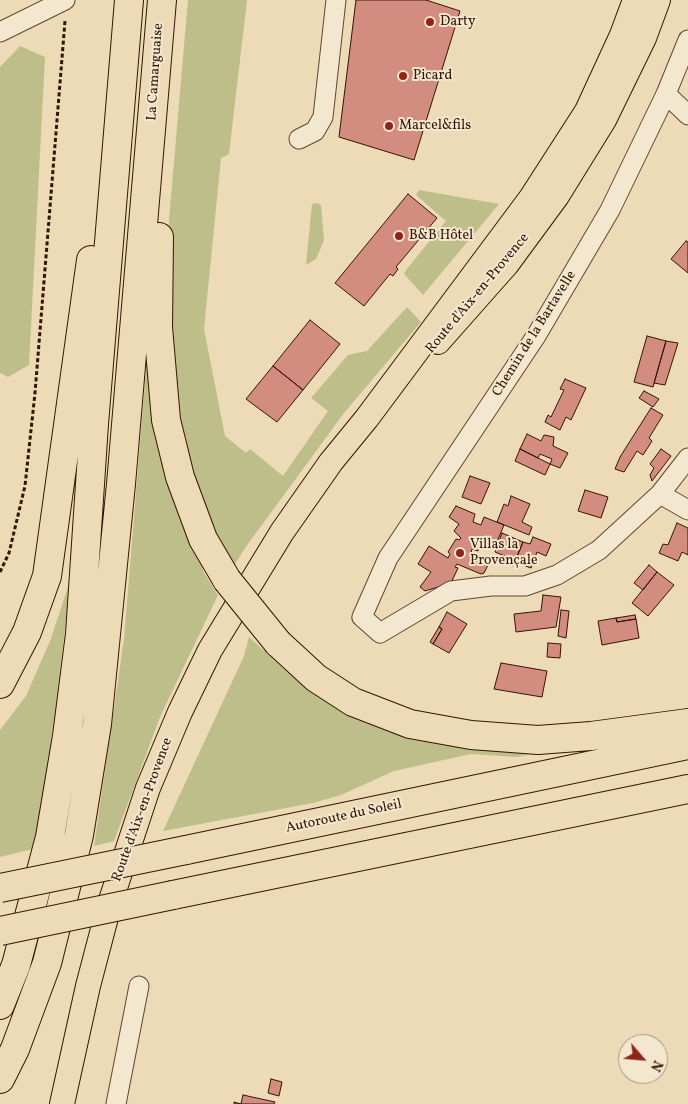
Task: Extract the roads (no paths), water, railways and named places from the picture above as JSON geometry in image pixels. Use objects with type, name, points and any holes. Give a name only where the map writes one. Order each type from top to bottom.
[{"type":"highway","points":[[0,1004],[16,965],[50,836],[70,717],[80,634],[96,406],[129,0]]},
{"type":"highway","name":"La Camarguaise","points":[[158,152],[162,0]]},
{"type":"highway","points":[[167,0],[158,152],[158,327],[166,420],[180,477],[203,539],[227,580],[278,644],[316,678],[353,702],[410,724],[471,735],[538,740],[591,736],[688,723]]},
{"type":"highway","points":[[0,1079],[15,1048],[47,963],[79,835],[98,724],[158,152],[177,0]]},
{"type":"highway","points":[[0,684],[27,632],[47,576],[86,289],[121,94]]},
{"type":"highway","name":"Autoroute du Soleil","points":[[0,888],[688,745]]},
{"type":"highway","points":[[0,931],[688,789]]},
{"type":"main road","name":"Route d'Aix-en-Provence","points":[[62,1104],[88,986],[109,906],[148,788],[180,712],[210,650],[282,532],[331,462],[367,418],[536,190],[586,111],[622,35],[635,0]]},
{"type":"main road","name":"Route d'Aix-en-Provence","points":[[367,418],[494,279],[557,196],[604,120],[644,38],[658,0]]},
{"type":"street","points":[[0,32],[65,0]]},
{"type":"street","points":[[299,139],[315,131],[324,118],[336,0]]},
{"type":"street","name":"Chemin de la Bartavelle","points":[[660,494],[599,550],[557,575],[525,586],[490,586],[451,591],[380,633],[362,617],[388,558],[536,336],[610,210],[666,94],[688,40]]},
{"type":"street","points":[[666,94],[688,115]]},
{"type":"street","points":[[688,458],[660,494],[688,510]]},
{"type":"street","points":[[116,1104],[139,986]]},
{"type":"place","name":"Darty","points":[[430,22]]},
{"type":"place","name":"Picard","points":[[403,76]]},
{"type":"place","name":"Marcel&fils","points":[[389,126]]},
{"type":"place","name":"B&B Hôtel","points":[[399,236]]},
{"type":"place","name":"Villas la Provençale","points":[[460,553]]}]
